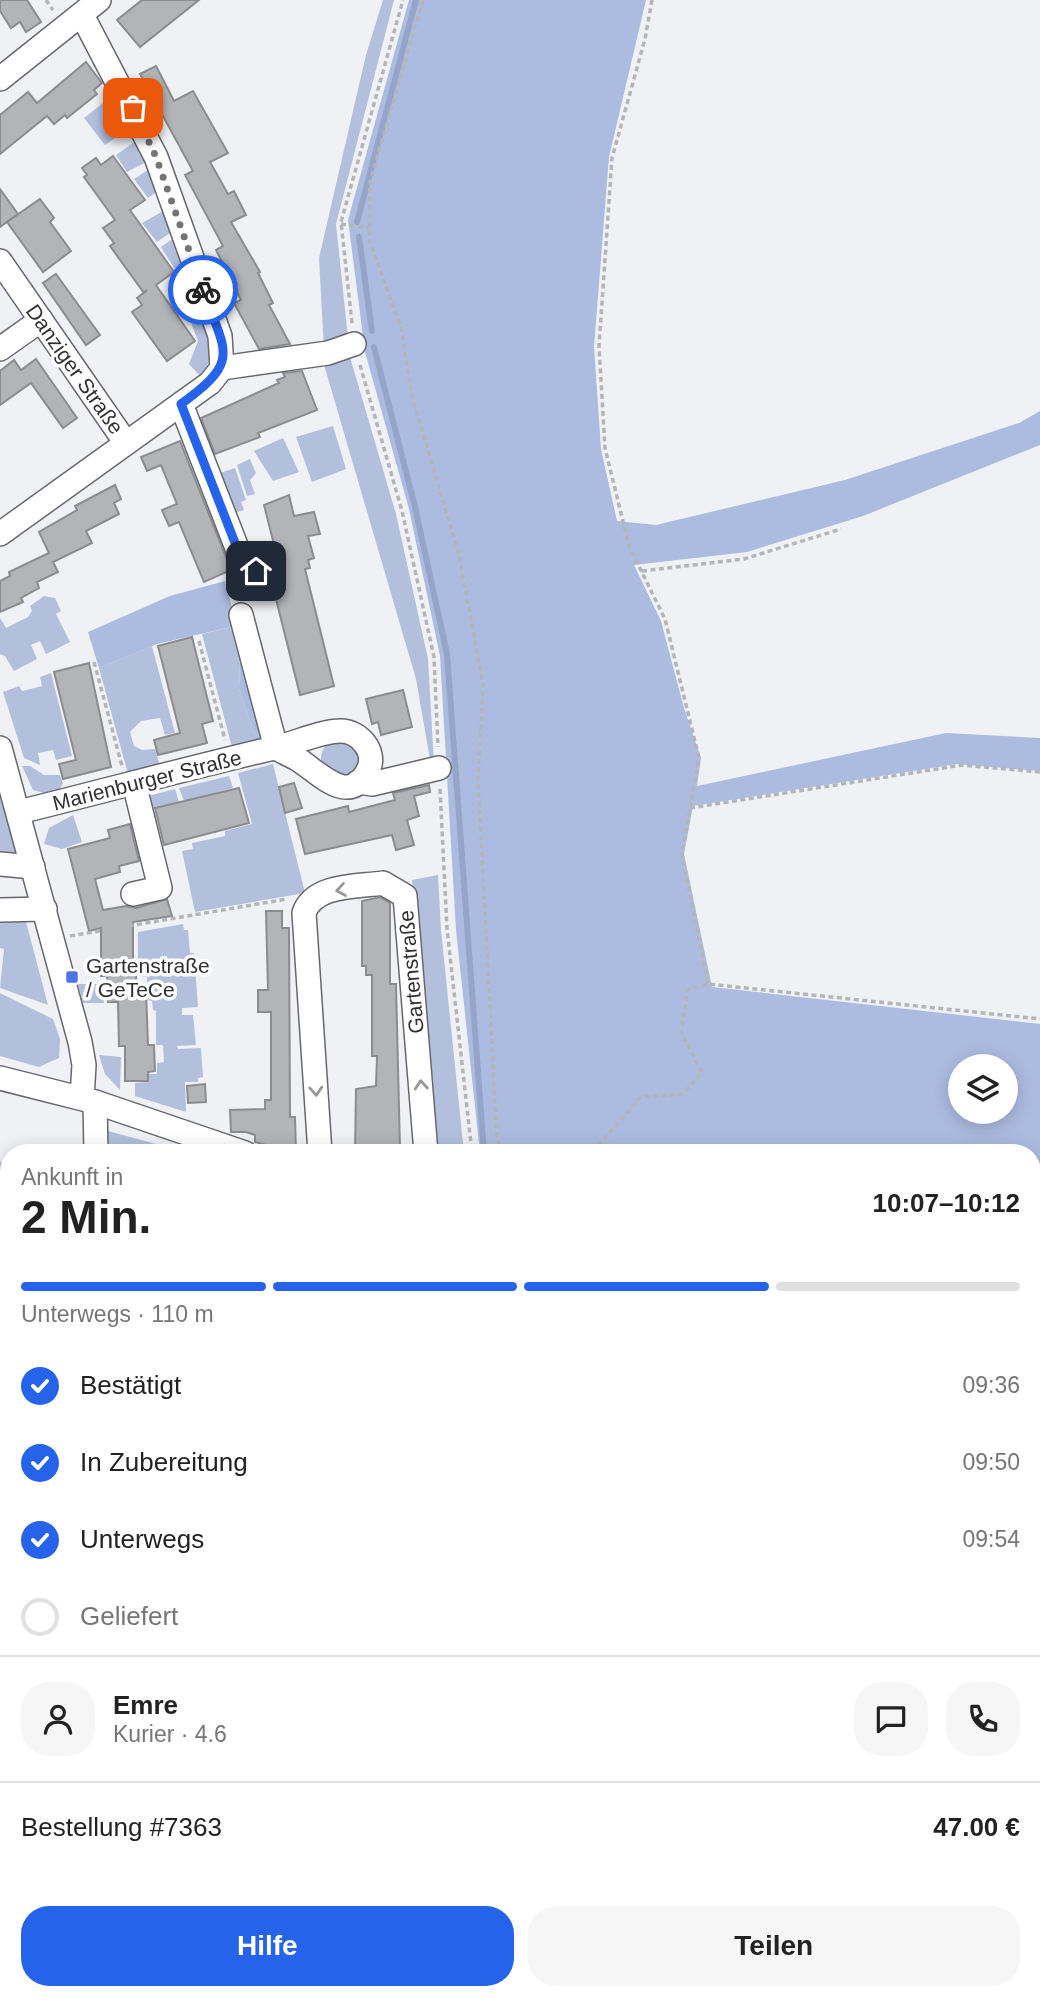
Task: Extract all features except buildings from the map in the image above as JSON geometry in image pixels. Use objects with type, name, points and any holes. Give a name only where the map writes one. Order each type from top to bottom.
[{"type":"street","points":[[0,79],[99,0]]},
{"type":"street","points":[[0,534],[210,383],[222,368],[224,359],[220,336],[156,157],[82,15]]},
{"type":"street","name":"Danziger Straße","points":[[0,261],[126,443]]},
{"type":"street","points":[[0,349],[41,320]]},
{"type":"street","points":[[222,368],[328,353],[354,344]]},
{"type":"street","points":[[181,404],[244,566],[256,571]]},
{"type":"street","points":[[241,615],[276,748],[300,761],[332,785],[345,787],[358,782],[372,784],[439,768]]},
{"type":"street","name":"Marienburger Straße","points":[[19,812],[341,731],[355,735],[365,743],[370,755],[369,768],[358,782]]},
{"type":"street","points":[[0,748],[80,1042],[95,1144]]},
{"type":"street","points":[[130,784],[160,888],[133,894]]},
{"type":"street","points":[[0,864],[33,867]]},
{"type":"street","name":"Gartenstraße","points":[[317,894],[383,883],[405,896],[425,1144]]},
{"type":"street","points":[[317,894],[308,902],[304,914],[319,1144]]},
{"type":"street","points":[[0,910],[45,909]]},
{"type":"street","points":[[0,1078],[88,1100],[204,1144]]},
{"type":"path","points":[[402,0],[341,225],[354,344],[402,511],[433,657],[447,929],[471,1144]]},
{"type":"path","points":[[423,0],[370,182],[369,239],[402,331],[411,393],[459,555],[483,684],[478,781],[499,1144]]},
{"type":"path","points":[[652,0],[645,39],[612,158],[599,346],[605,448],[629,546],[665,619],[699,758],[682,854],[708,984]]},
{"type":"path","points":[[341,225],[369,228]]},
{"type":"path","points":[[642,571],[744,559],[841,529]]},
{"type":"path","points":[[199,640],[230,758]]},
{"type":"path","points":[[94,662],[130,784]]},
{"type":"path","points":[[690,808],[962,765],[1040,772]]},
{"type":"path","points":[[53,939],[317,894]]},
{"type":"path","points":[[600,1144],[641,1097],[683,1094],[702,1072],[681,1032],[688,990],[708,984],[1040,1019]]},
{"type":"shaded area","points":[[383,0],[394,0],[336,224],[350,357],[396,514],[428,659],[434,764],[431,765],[416,679],[325,368],[319,258],[366,55]]},
{"type":"shaded area","points":[[409,0],[646,0],[609,157],[594,347],[601,449],[617,521],[656,525],[845,480],[1019,423],[1040,411],[1040,445],[863,516],[747,552],[634,565],[661,621],[684,708],[701,758],[697,786],[946,733],[1040,738],[1040,771],[957,764],[693,806],[684,854],[712,987],[1040,1024],[1040,1144],[479,1144],[456,930],[440,656],[409,509],[365,352],[348,220]]},
{"type":"shaded area","points":[[112,96],[129,128],[105,145],[84,118]]},
{"type":"shaded area","points":[[133,143],[138,143],[146,162],[127,172],[116,155]]},
{"type":"shaded area","points":[[151,168],[159,190],[148,198],[134,179]]},
{"type":"shaded area","points":[[165,210],[173,231],[157,242],[142,223]]},
{"type":"shaded area","points":[[171,240],[177,241],[185,264],[176,271],[161,247]]},
{"type":"shaded area","points":[[191,286],[205,320],[211,344],[211,355],[200,376],[189,364],[198,341],[187,312],[174,298]]},
{"type":"shaded area","points":[[333,426],[346,469],[312,482],[296,437]]},
{"type":"shaded area","points":[[283,438],[299,472],[273,481],[254,451]]},
{"type":"shaded area","points":[[250,459],[256,473],[250,480],[255,494],[247,496],[237,465]]},
{"type":"shaded area","points":[[235,468],[246,500],[241,502],[244,510],[234,513],[220,473]]},
{"type":"shaded area","points":[[225,581],[264,730],[254,733],[239,689],[240,663],[231,627],[157,644],[99,668],[88,632],[170,596]]},
{"type":"shaded area","points":[[44,596],[55,598],[61,611],[56,614],[70,642],[46,654],[40,641],[31,645],[37,659],[14,671],[5,656],[0,654],[0,618],[6,628],[28,617],[32,611],[30,606]]},
{"type":"shaded area","points":[[231,627],[240,663],[239,689],[254,733],[264,730],[265,739],[232,747],[202,634]]},
{"type":"shaded area","points":[[152,646],[175,733],[165,735],[160,718],[141,721],[130,732],[134,746],[142,750],[155,749],[160,766],[128,774],[99,668]]},
{"type":"shaded area","points":[[51,673],[72,756],[56,760],[53,750],[38,753],[40,765],[24,758],[3,692],[19,686],[22,691],[42,686],[40,677]]},
{"type":"shaded area","points":[[340,739],[353,745],[359,758],[353,771],[340,777],[327,771],[321,758],[327,745]]},
{"type":"shaded area","points":[[273,764],[305,893],[195,912],[182,851],[193,849],[192,843],[225,836],[225,831],[252,824],[238,773]]},
{"type":"shaded area","points":[[22,766],[30,766],[44,775],[60,775],[63,783],[59,791],[47,794],[33,790]]},
{"type":"shaded area","points":[[0,775],[20,854],[9,856],[0,854]]},
{"type":"shaded area","points":[[229,776],[233,788],[184,801],[179,788]]},
{"type":"shaded area","points":[[175,789],[179,802],[148,810],[144,797]]},
{"type":"shaded area","points":[[73,815],[82,842],[62,849],[44,844],[49,828]]},
{"type":"shaded area","points":[[438,875],[441,930],[463,1144],[438,1144],[412,880]]},
{"type":"shaded area","points":[[0,918],[25,918],[48,1005],[0,988],[4,949],[0,948]]},
{"type":"shaded area","points":[[183,924],[184,930],[188,930],[190,953],[194,953],[198,1007],[182,1008],[182,1015],[193,1015],[196,1045],[177,1046],[178,1049],[201,1048],[203,1077],[198,1078],[198,1082],[185,1082],[186,1112],[135,1096],[135,1083],[148,1082],[148,1074],[157,1074],[157,1063],[164,1062],[163,1045],[156,1045],[156,1011],[153,1010],[152,1001],[148,1000],[147,977],[138,976],[138,932]]},
{"type":"shaded area","points":[[78,984],[104,984],[104,1003],[83,1003]]},
{"type":"shaded area","points":[[0,993],[53,1019],[60,1039],[59,1058],[39,1067],[0,1056]]},
{"type":"shaded area","points":[[99,1055],[121,1057],[120,1090],[105,1074]]},
{"type":"shaded area","points":[[108,1131],[156,1144],[109,1144]]},
{"type":"waterway","points":[[357,222],[416,0]]},
{"type":"waterway","points":[[359,237],[372,331]]},
{"type":"waterway","points":[[374,347],[415,507],[447,654],[483,1144]]},
{"type":"way so far","points":[[133,108],[156,157],[203,290]]},
{"type":"place","name":"Gartenstraße / GeTeCe","points":[[72,977]]},
{"type":"route","points":[[203,290],[220,336],[224,359],[222,368],[210,383],[181,404],[244,566],[256,571]]}]
